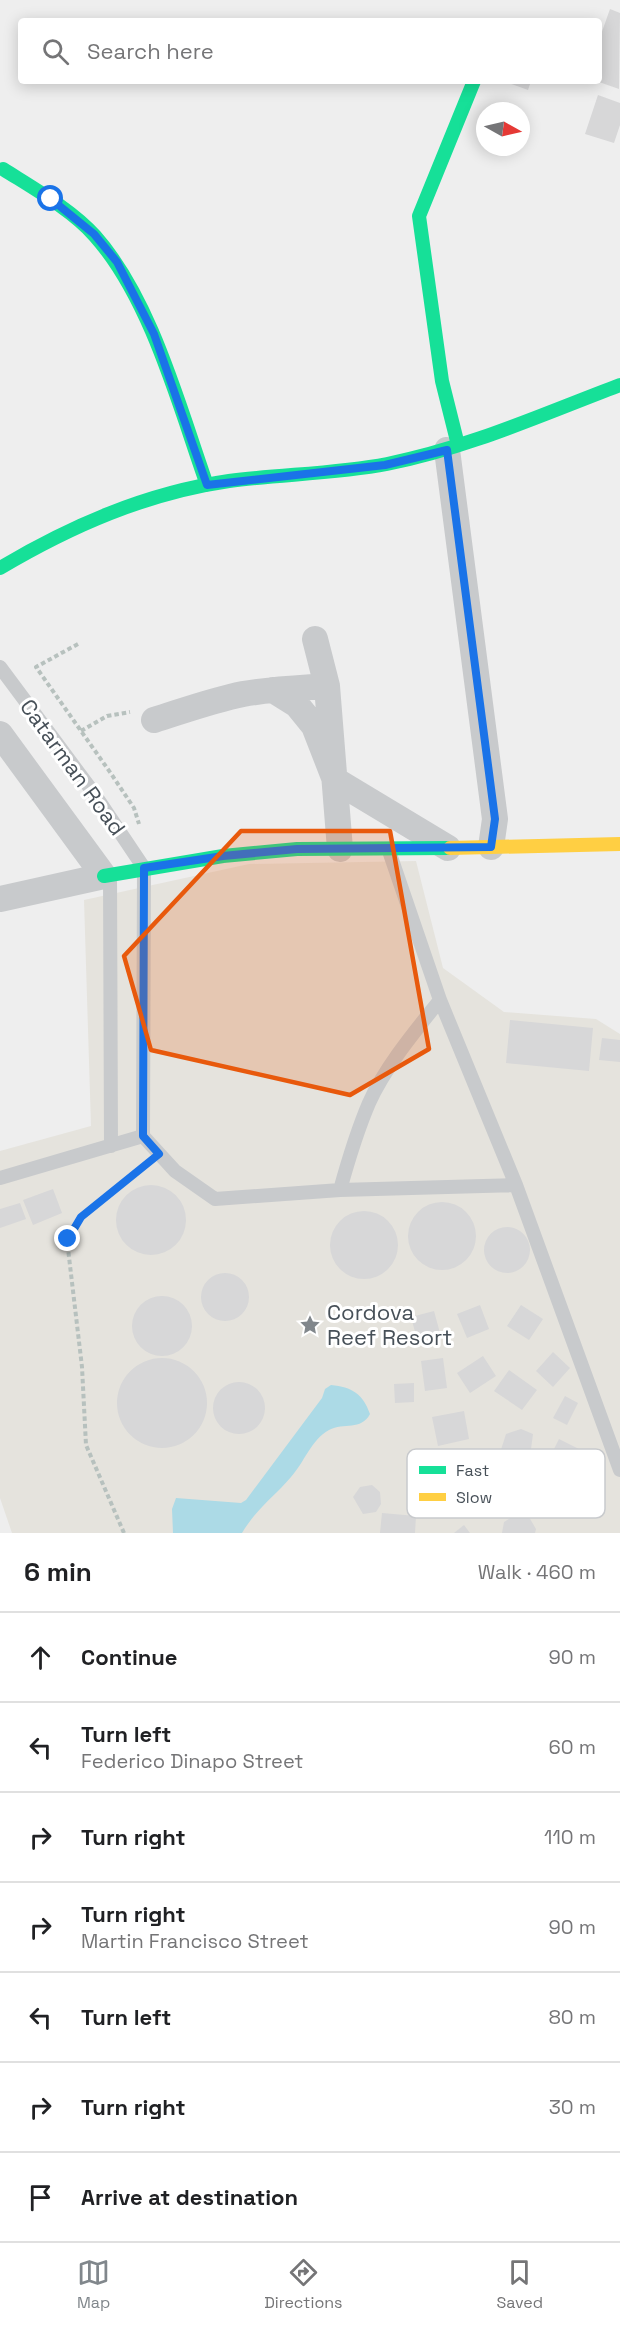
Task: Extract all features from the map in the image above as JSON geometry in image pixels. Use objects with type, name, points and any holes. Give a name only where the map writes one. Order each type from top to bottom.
[{"type":"street","points":[[473,84],[420,216],[452,447],[495,819],[491,847]]},
{"type":"street","points":[[3,169],[51,199],[94,234],[117,262],[154,334],[207,485]]},
{"type":"street","points":[[0,568],[74,526],[134,504],[207,485],[385,465],[452,447],[620,385]]},
{"type":"street","points":[[315,639],[327,686],[340,849]]},
{"type":"street","points":[[154,720],[208,702],[273,690],[327,686]]},
{"type":"street","points":[[273,690],[297,705],[314,726],[335,780],[448,848]]},
{"type":"street","name":"Catarman Road","points":[[0,734],[107,876]]},
{"type":"street","points":[[0,899],[144,868],[223,856],[297,849],[388,850],[620,844]]},
{"type":"lane","name":"Catarman Road","points":[[0,667],[93,792],[144,868]]},
{"type":"lane","points":[[388,850],[440,1000],[516,1185],[620,1470]]},
{"type":"lane","points":[[144,868],[143,1136],[175,1172],[215,1199],[340,1190],[516,1185]]},
{"type":"lane","points":[[107,876],[111,1146]]},
{"type":"lane","points":[[340,1190],[352,1148],[370,1101],[407,1041],[440,1000]]},
{"type":"lane","points":[[0,1178],[143,1136]]},
{"type":"path","points":[[78,644],[36,667],[134,808],[139,821],[139,834],[134,853]]},
{"type":"path","points":[[81,731],[107,716],[122,712],[133,712],[154,720]]},
{"type":"path","points":[[124,1533],[86,1445],[82,1368],[68,1239],[81,1217],[159,1154]]},
{"type":"highlighted area","points":[[241,831],[390,831],[429,1049],[350,1095],[151,1050],[124,956]]},
{"type":"sand","name":"Cordova Reef Resort","points":[[416,861],[443,968],[504,1012],[596,1019],[620,1034],[620,1533],[12,1533],[0,1498],[0,1151],[91,1126],[84,900],[249,864]]},
{"type":"water","points":[[331,1385],[351,1390],[364,1401],[370,1414],[362,1423],[335,1428],[323,1434],[312,1446],[296,1471],[259,1510],[242,1533],[173,1533],[172,1509],[176,1498],[241,1503],[246,1500],[322,1398],[325,1389]]},
{"type":"building","points":[[610,9],[620,13],[619,89],[602,83],[602,32]]},
{"type":"building","points":[[511,84],[530,84],[528,90]]},
{"type":"building","points":[[598,95],[620,103],[620,125],[614,143],[585,134]]},
{"type":"building","points":[[510,1020],[593,1028],[589,1071],[506,1063]]},
{"type":"building","points":[[602,1038],[620,1040],[620,1062],[599,1060]]},
{"type":"building","points":[[151,1185],[164,1188],[176,1195],[183,1207],[186,1220],[183,1233],[176,1245],[164,1252],[151,1255],[138,1252],[126,1245],[119,1233],[116,1220],[119,1207],[126,1195],[138,1188]]},
{"type":"building","points":[[53,1189],[62,1213],[33,1225],[23,1200]]},
{"type":"building","points":[[449,1202],[461,1208],[470,1217],[476,1229],[474,1249],[466,1260],[449,1270],[435,1270],[418,1260],[410,1249],[408,1229],[418,1212],[429,1204]]},
{"type":"building","points":[[20,1203],[26,1219],[0,1228],[0,1209]]},
{"type":"building","points":[[364,1211],[377,1214],[388,1221],[395,1232],[398,1245],[395,1258],[388,1269],[377,1276],[364,1279],[351,1276],[340,1269],[333,1258],[330,1245],[333,1232],[340,1221],[351,1214]]},
{"type":"building","points":[[507,1227],[516,1228],[524,1233],[529,1241],[529,1259],[524,1267],[516,1272],[507,1273],[498,1272],[490,1267],[485,1259],[484,1250],[485,1241],[490,1233],[498,1228]]},
{"type":"building","points":[[220,1273],[230,1273],[242,1280],[249,1292],[249,1302],[242,1314],[230,1321],[220,1321],[205,1310],[201,1302],[201,1292],[212,1277]]},
{"type":"building","points":[[162,1296],[179,1301],[187,1309],[192,1326],[187,1343],[179,1351],[162,1356],[145,1351],[137,1343],[132,1326],[137,1309],[145,1301]]},
{"type":"building","points":[[480,1305],[489,1329],[467,1338],[457,1314]]},
{"type":"building","points":[[521,1305],[543,1319],[529,1340],[507,1326]]},
{"type":"building","points":[[434,1311],[440,1333],[417,1339],[411,1317]]},
{"type":"building","points":[[553,1352],[570,1368],[553,1387],[536,1371]]},
{"type":"building","points":[[483,1356],[496,1376],[470,1393],[457,1373]]},
{"type":"building","points":[[162,1358],[179,1362],[194,1371],[203,1386],[207,1403],[203,1420],[194,1435],[179,1444],[162,1448],[145,1444],[130,1435],[121,1420],[117,1403],[121,1386],[130,1371],[145,1362]]},
{"type":"building","points":[[443,1358],[447,1388],[425,1391],[421,1361]]},
{"type":"building","points":[[509,1370],[537,1390],[522,1410],[494,1391]]},
{"type":"building","points":[[234,1382],[244,1382],[253,1386],[261,1394],[265,1408],[261,1422],[253,1430],[244,1434],[234,1434],[225,1430],[217,1422],[213,1413],[213,1403],[217,1394],[225,1386]]},
{"type":"building","points":[[414,1383],[414,1402],[395,1403],[394,1384]]},
{"type":"building","points":[[565,1396],[578,1403],[567,1425],[553,1418]]},
{"type":"building","points":[[464,1411],[469,1439],[438,1446],[432,1417]]},
{"type":"building","points":[[521,1429],[533,1434],[531,1449],[501,1449],[506,1434]]},
{"type":"building","points":[[559,1439],[579,1449],[554,1449]]},
{"type":"building","points":[[372,1485],[380,1492],[381,1504],[376,1512],[363,1514],[353,1497],[360,1487]]},
{"type":"building","points":[[382,1513],[416,1518],[415,1533],[380,1533]]},
{"type":"building","points":[[510,1518],[530,1518],[536,1529],[535,1533],[502,1533],[504,1522]]},
{"type":"building","points":[[464,1525],[470,1533],[454,1533]]},
{"type":"traffic: fast","points":[[458,445],[442,381],[419,216],[473,84]]},
{"type":"traffic: fast","points":[[3,169],[52,200],[86,226],[115,262],[132,290],[162,354],[207,485]]},
{"type":"traffic: fast","points":[[0,568],[82,525],[168,494],[229,481],[348,470],[417,457],[476,440],[620,385]]},
{"type":"traffic: fast","points":[[104,876],[223,856],[297,849],[450,848]]},
{"type":"traffic: slow","points":[[450,848],[620,844]]},
{"type":"place","name":"Cordova Reef Resort","points":[[310,1325]]},
{"type":"route","points":[[51,199],[94,234],[117,262],[154,334],[207,485],[385,465],[447,450],[495,819],[491,847],[388,850],[297,849],[223,856],[144,868],[143,1136],[159,1154],[81,1217],[68,1239]]}]
